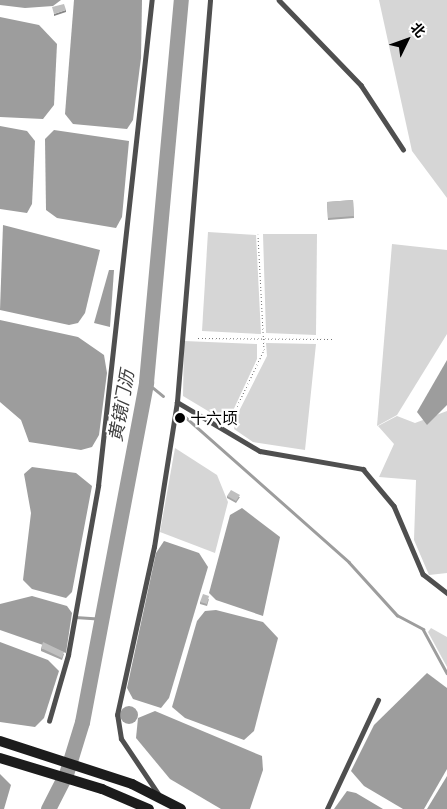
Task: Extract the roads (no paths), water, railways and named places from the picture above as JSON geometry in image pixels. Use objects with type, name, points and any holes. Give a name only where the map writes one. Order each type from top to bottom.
[{"type":"main road","points":[[0,741],[17,744],[132,784],[176,808]]},
{"type":"main road","points":[[0,758],[12,760],[127,799],[149,809]]},
{"type":"lane","points":[[49,721],[68,655],[98,486],[152,0]]},
{"type":"lane","points":[[160,798],[121,739],[117,715],[154,547],[178,402],[210,0]]},
{"type":"lane","points":[[279,0],[361,85],[403,149]]},
{"type":"lane","points":[[178,402],[260,451],[363,469],[394,506],[423,574],[447,593]]},
{"type":"lane","points":[[327,809],[378,700]]},
{"type":"waterway","name":"黄镜门沥","points":[[48,809],[66,774],[82,722],[146,382],[181,0]]},
{"type":"waterway","points":[[146,382],[163,396]]},
{"type":"waterway","points":[[182,414],[349,562],[397,615],[423,629],[447,673]]},
{"type":"waterway","points":[[75,617],[101,619]]},
{"type":"place","name":"十六顷","points":[[180,418]]}]
